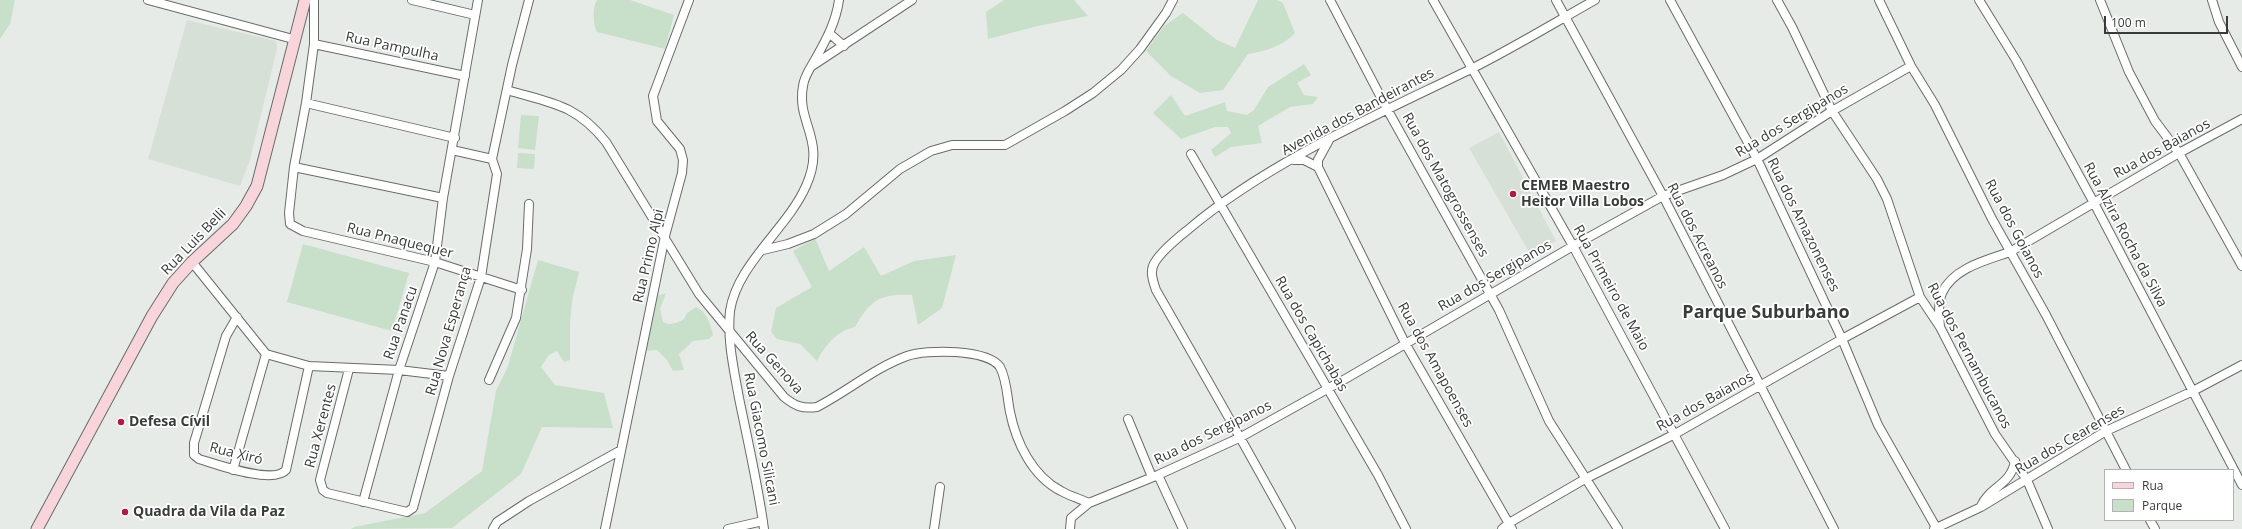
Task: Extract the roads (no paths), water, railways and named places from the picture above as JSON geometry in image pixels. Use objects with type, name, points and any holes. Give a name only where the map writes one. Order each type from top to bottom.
[{"type":"street","points":[[148,0],[293,39]]},
{"type":"street","name":"Rua Luis Belli","points":[[37,529],[152,316],[173,283],[192,262],[233,224],[246,206],[257,186],[293,39],[305,0]]},
{"type":"street","points":[[314,0],[314,44],[306,103],[294,167],[443,198]]},
{"type":"street","points":[[412,0],[475,16]]},
{"type":"street","name":"Rua Panacu","points":[[363,502],[399,370],[435,262],[443,198],[455,138],[478,0]]},
{"type":"street","name":"Rua Nova Esperança","points":[[413,508],[449,376],[481,277],[497,174],[492,159],[529,0]]},
{"type":"street","name":"Rua Primo Alpi","points":[[605,529],[665,236],[682,173],[683,160],[680,149],[657,121],[653,96],[689,0]]},
{"type":"street","name":"Rua Giacomo Silicani","points":[[764,525],[734,370],[729,331],[731,310],[739,285],[749,266],[796,206],[807,185],[814,162],[813,142],[802,95],[803,85],[811,66],[835,21],[839,0]]},
{"type":"street","points":[[811,66],[844,46],[912,0]]},
{"type":"street","points":[[763,250],[800,241],[814,234],[846,214],[900,169],[931,151],[952,145],[1005,145],[1065,111],[1109,81],[1126,64],[1166,13],[1173,0]]},
{"type":"street","name":"Rua dos Matogrossenses","points":[[1330,0],[1387,109],[1499,310],[1527,376],[1549,421],[1618,529]]},
{"type":"street","name":"Rua Primeiro de Maio","points":[[1433,0],[1573,246],[1675,434],[1723,529]]},
{"type":"street","name":"Rua dos Acreanos","points":[[1556,0],[1663,196],[1834,529]]},
{"type":"street","name":"Avenida dos Bandeirantes","points":[[1241,437],[1224,411],[1156,290],[1152,271],[1155,261],[1220,203],[1330,139],[1387,109],[1472,68],[1595,0]]},
{"type":"street","name":"Rua dos Amazonenses","points":[[1670,0],[1757,159],[1842,338],[1878,425],[1935,529]]},
{"type":"street","name":"Rua dos Pernambucanos","points":[[1777,0],[1792,27],[1832,111],[1877,179],[1887,199],[1920,297],[1940,327],[1995,434],[2026,480],[2048,529]]},
{"type":"street","name":"Rua dos Goianos","points":[[1879,0],[1911,66],[1935,105],[2010,252],[2046,315],[2125,469]]},
{"type":"street","name":"Rua Alzira Rocha da Silva","points":[[1979,0],[2016,60],[2094,202],[2234,469]]},
{"type":"street","points":[[2100,0],[2128,72],[2155,121],[2178,153],[2242,266]]},
{"type":"street","points":[[2212,0],[2219,22],[2242,67]]},
{"type":"street","points":[[829,33],[844,46]]},
{"type":"street","name":"Rua Pampulha","points":[[314,44],[465,76]]},
{"type":"street","name":"Rua dos Sergipanos","points":[[1070,529],[1071,518],[1089,503],[1155,476],[1241,437],[1328,389],[1573,246],[1663,196],[1723,175],[1757,159],[1832,111],[1911,66]]},
{"type":"street","name":"Rua Genova","points":[[507,90],[568,108],[582,116],[594,127],[606,142],[665,236],[699,294],[784,397],[795,406],[805,408],[817,407],[888,364],[909,355],[932,352],[978,354],[991,358],[999,366],[1004,377],[1014,430],[1024,452],[1038,473],[1060,491],[1089,503]]},
{"type":"street","points":[[306,103],[455,138]]},
{"type":"street","name":"Rua dos Baianos","points":[[1940,327],[1939,306],[1942,294],[1954,277],[1986,260],[2010,252],[2178,153],[2242,120]]},
{"type":"street","points":[[1293,160],[1304,160],[1318,167],[1318,160],[1330,139]]},
{"type":"street","points":[[452,150],[492,159]]},
{"type":"street","name":"Rua dos Capichabas","points":[[1191,154],[1378,475],[1406,529]]},
{"type":"street","name":"Rua Pnaquequer","points":[[294,167],[289,213],[290,224],[295,228],[435,262],[522,290]]},
{"type":"street","name":"Rua dos Amapoenses","points":[[1318,167],[1405,343],[1511,526]]},
{"type":"street","points":[[489,380],[516,318],[522,290],[527,249],[529,204]]},
{"type":"street","points":[[192,262],[266,354],[310,366],[349,369],[399,370],[449,376]]},
{"type":"street","name":"Rua dos Baianos","points":[[1502,529],[1511,526],[1585,479],[1675,434],[1760,387],[1842,338],[1920,297]]},
{"type":"street","name":"Rua Xiró","points":[[237,317],[226,336],[193,450],[199,459],[234,470],[273,476],[282,474],[286,470],[310,366]]},
{"type":"street","points":[[234,470],[266,354]]},
{"type":"street","name":"Rua dos Cearenses","points":[[1935,529],[1981,507],[2106,431],[2193,391],[2242,365]]},
{"type":"street","name":"Rua Xerentes","points":[[349,369],[320,480],[323,490],[327,493],[402,513],[410,511],[413,508]]},
{"type":"street","points":[[1128,419],[1182,529]]},
{"type":"street","points":[[1241,437],[1291,529]]},
{"type":"street","points":[[492,529],[497,522],[529,501],[621,450]]},
{"type":"street","points":[[1981,507],[1987,497],[2010,475],[2014,461]]},
{"type":"street","name":"Rua Alzira Rocha da Silva","points":[[2234,470],[2242,485]]},
{"type":"street","points":[[934,529],[940,487]]},
{"type":"street","points":[[728,529],[764,525]]},
{"type":"place","name":"CEMEB Maestro Heitor Villa Lobos","points":[[1513,194]]},
{"type":"place","name":"Defesa Cívil","points":[[121,422]]},
{"type":"place","name":"Quadra da Vila da Paz","points":[[125,512]]},
{"type":"district","name":"Parque Suburbano","points":[[1766,313]]}]
